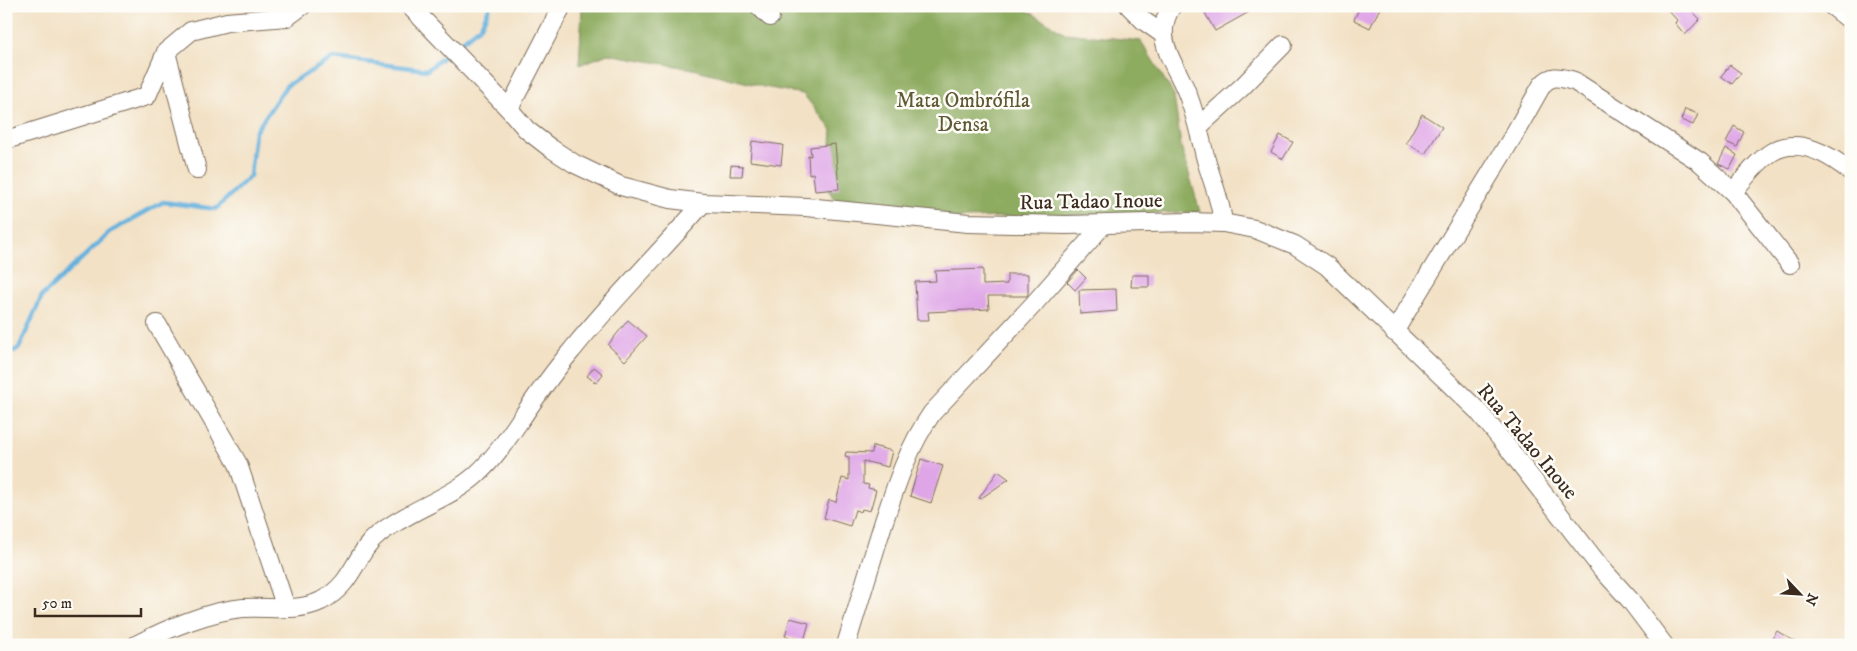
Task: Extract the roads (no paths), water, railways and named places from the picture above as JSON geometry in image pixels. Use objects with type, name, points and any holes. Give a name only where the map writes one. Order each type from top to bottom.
[{"type":"street","points":[[6,140],[147,96],[166,52],[192,31],[227,22],[288,17],[302,6]]},
{"type":"street","points":[[509,109],[562,6]]},
{"type":"street","points":[[1128,6],[1164,34]]},
{"type":"street","points":[[1172,6],[1166,16],[1164,34],[1167,49],[1187,92],[1221,206],[1223,223]]},
{"type":"street","points":[[1832,6],[1851,21]]},
{"type":"street","name":"Rua Tadao Inoue","points":[[410,7],[527,130],[575,164],[621,186],[670,199],[702,204],[806,207],[917,220],[968,223],[1103,225],[1188,222],[1223,223],[1255,229],[1295,245],[1327,266],[1478,411],[1664,645]]},
{"type":"street","points":[[1198,127],[1242,87],[1283,45]]},
{"type":"street","points":[[166,52],[197,170]]},
{"type":"street","points":[[1394,332],[1512,138],[1542,85],[1548,79],[1560,77],[1574,81],[1700,162],[1733,192],[1790,264]]},
{"type":"street","points":[[1733,192],[1772,152],[1786,147],[1802,147],[1820,152],[1839,162],[1851,172]]},
{"type":"street","points":[[136,645],[164,632],[219,613],[251,608],[302,608],[333,593],[348,579],[369,545],[378,535],[414,511],[462,486],[477,474],[493,457],[544,386],[588,330],[702,204]]},
{"type":"street","points":[[846,645],[893,493],[902,467],[920,431],[950,392],[1032,306],[1103,225]]},
{"type":"street","points":[[157,324],[238,464],[286,608]]},
{"type":"waterway","points":[[454,48],[481,26],[490,6]]},
{"type":"waterway","points":[[6,355],[19,348],[42,296],[110,232],[163,202],[216,209],[250,176],[255,132],[286,86],[333,58],[427,70],[448,53]]},
{"type":"park label","name":"Mata Ombrófila Densa","points":[[963,112]]}]
